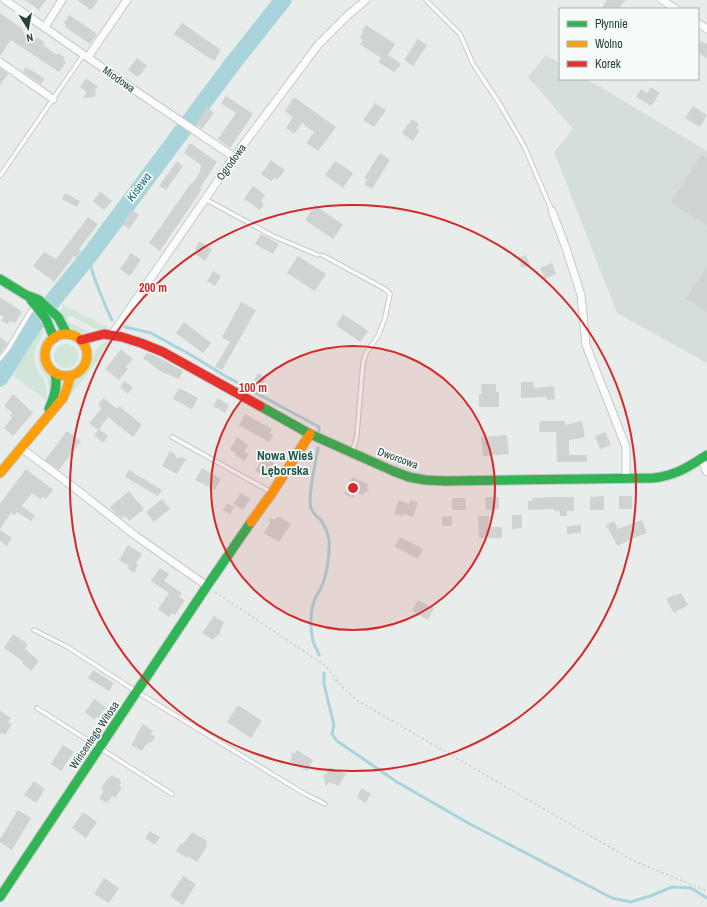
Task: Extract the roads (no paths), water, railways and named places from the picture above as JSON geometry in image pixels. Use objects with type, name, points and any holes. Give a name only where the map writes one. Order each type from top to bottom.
[{"type":"street","name":"Miodowa","points":[[5,0],[234,157]]},
{"type":"street","points":[[45,27],[62,0]]},
{"type":"street","points":[[86,56],[127,0]]},
{"type":"street","name":"Ogrodowa","points":[[111,336],[234,157],[318,46],[348,15],[366,0]]},
{"type":"street","points":[[662,0],[674,8]]},
{"type":"street","points":[[0,62],[53,99]]},
{"type":"street","points":[[552,211],[581,295],[586,345],[626,447],[626,479]]},
{"type":"street","points":[[0,279],[26,295],[33,297],[39,304],[54,338]]},
{"type":"street","points":[[39,304],[52,311],[58,317],[67,334]]},
{"type":"street","points":[[67,334],[73,335],[84,343],[88,356],[83,368],[78,373],[70,376],[55,373],[49,367],[45,355],[49,342],[60,335],[67,334]]},
{"type":"street","name":"Dworcowa","points":[[81,340],[98,335],[135,340],[163,352],[310,434],[409,477],[425,480],[445,481],[654,478],[666,477],[683,471],[704,457],[707,472]]},
{"type":"street","points":[[87,349],[97,341],[111,336]]},
{"type":"street","points":[[44,420],[54,398],[57,386],[55,373]]},
{"type":"street","points":[[0,474],[62,398],[70,376]]},
{"type":"street","name":"Wincentego Witosa","points":[[0,898],[207,586],[272,493],[310,434]]},
{"type":"street","points":[[21,448],[136,536],[207,586]]},
{"type":"lane","points":[[426,0],[460,34],[473,64],[499,103],[524,146],[552,211]]},
{"type":"lane","points":[[0,176],[53,99],[86,56]]},
{"type":"lane","points":[[206,199],[273,236],[320,255],[385,289],[390,294],[385,318],[378,336],[366,353],[363,363],[357,434],[356,441],[351,452]]},
{"type":"lane","points":[[0,359],[8,349],[30,312],[39,304]]},
{"type":"lane","points":[[172,437],[272,493]]},
{"type":"lane","points":[[34,630],[66,646],[137,692],[305,794],[325,804]]},
{"type":"lane","points":[[37,708],[172,794]]},
{"type":"waterway","name":"Kisewa","points":[[0,378],[42,314],[89,256],[230,67],[283,0]]},
{"type":"waterway","points":[[89,256],[94,278],[112,320]]},
{"type":"waterway","points":[[125,327],[151,333],[227,377],[319,427],[319,431]]},
{"type":"waterway","points":[[318,448],[310,503],[313,512],[321,520],[325,527],[329,546],[328,564],[325,577],[316,596],[311,616],[312,636],[319,655]]},
{"type":"waterway","points":[[324,673],[324,684],[334,725],[332,734],[337,741],[397,782],[470,824],[612,898],[631,902],[672,887],[691,888],[707,898]]},
{"type":"district","name":"Nowa Wieś Lęborska","points":[[285,462]]}]
